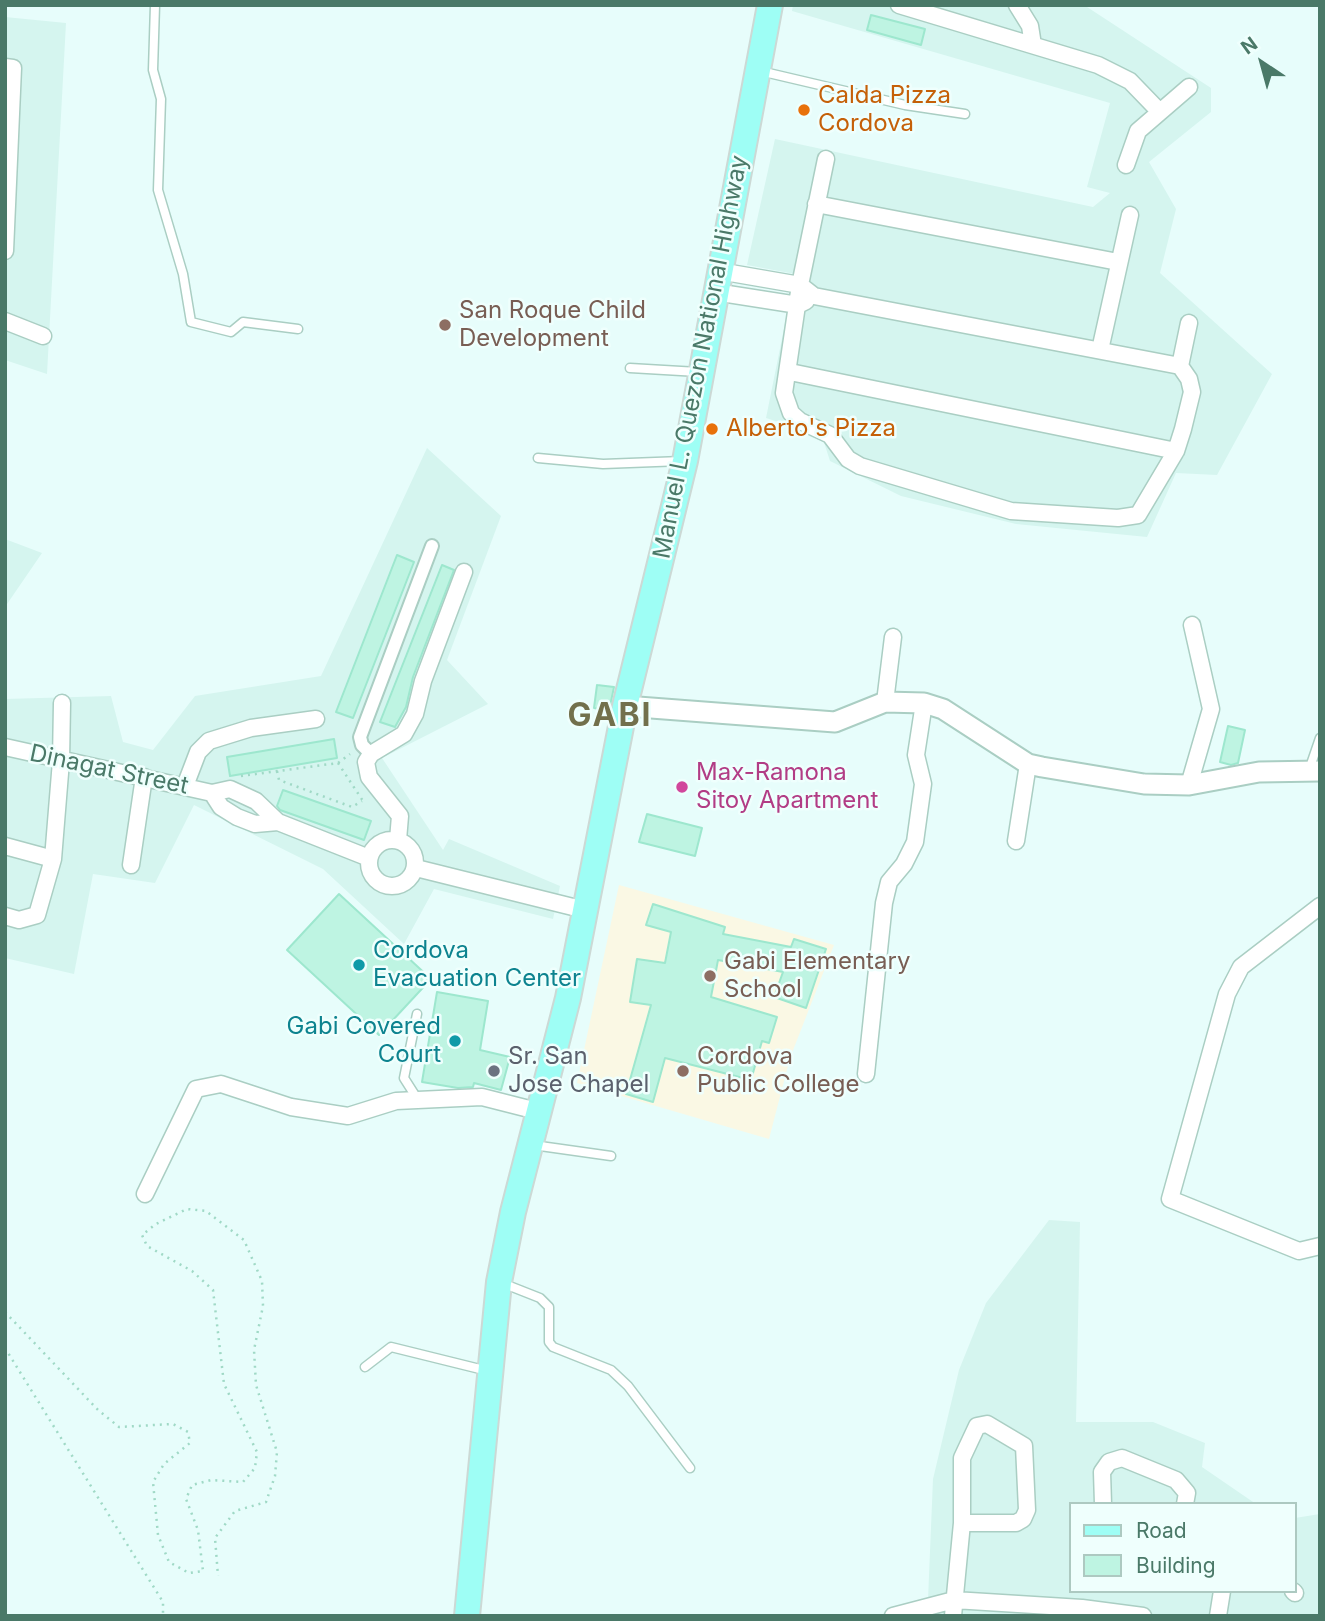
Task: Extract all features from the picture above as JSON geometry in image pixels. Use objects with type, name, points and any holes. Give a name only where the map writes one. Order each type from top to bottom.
[{"type":"main road","name":"Manuel L. Quezon National Highway","points":[[467,1616],[499,1282],[513,1212],[541,1112],[585,910],[625,706],[685,461],[770,5]]},
{"type":"street","points":[[898,5],[1033,45],[1113,73],[1140,89],[1159,111]]},
{"type":"street","points":[[1017,5],[1030,26],[1033,45]]},
{"type":"street","points":[[5,67],[13,68],[5,251]]},
{"type":"street","points":[[1126,164],[1138,131],[1189,87]]},
{"type":"street","points":[[717,282],[800,285],[814,296],[1180,366],[1189,379],[1192,393],[1176,451],[1144,508],[1131,518],[1011,511],[860,466],[848,459],[830,435],[800,421],[791,413],[784,393],[790,372],[800,285],[826,159]]},
{"type":"street","points":[[816,204],[1118,262]]},
{"type":"street","points":[[1100,350],[1129,215]]},
{"type":"street","points":[[717,282],[798,305],[814,296]]},
{"type":"street","points":[[5,321],[43,336]]},
{"type":"street","points":[[1180,366],[1189,323]]},
{"type":"street","points":[[790,372],[1176,451]]},
{"type":"street","points":[[398,840],[400,816],[369,777],[366,749],[360,737],[432,545]]},
{"type":"street","points":[[366,749],[404,734],[415,714],[423,681],[464,572]]},
{"type":"street","points":[[1189,785],[1211,709],[1192,625]]},
{"type":"street","points":[[885,702],[893,636]]},
{"type":"street","points":[[625,706],[835,722],[885,702],[924,703],[943,709],[1028,764],[1144,784],[1189,785],[1259,772],[1315,771]]},
{"type":"street","points":[[5,916],[19,920],[37,915],[52,859],[61,761],[62,703]]},
{"type":"street","points":[[866,1074],[884,903],[889,882],[904,864],[915,842],[923,784],[916,755],[924,703]]},
{"type":"street","points":[[185,786],[198,752],[209,741],[251,728],[316,719]]},
{"type":"street","name":"Dinagat Street","points":[[5,747],[212,793],[230,789],[243,793],[264,807],[278,822],[369,858]]},
{"type":"street","points":[[1016,841],[1028,764]]},
{"type":"street","points":[[131,865],[144,777]]},
{"type":"street","name":"Dinagat Street","points":[[212,793],[231,814],[255,824],[278,822]]},
{"type":"street","points":[[398,840],[411,849],[416,859],[416,868],[404,883],[388,886],[374,878],[369,858],[382,842],[398,840]]},
{"type":"street","points":[[5,846],[52,859]]},
{"type":"street","points":[[416,868],[585,910]]},
{"type":"street","points":[[1320,906],[1241,967],[1232,985],[1170,1199],[1299,1251],[1320,1246]]},
{"type":"street","points":[[145,1194],[196,1089],[221,1084],[291,1107],[348,1116],[396,1101],[482,1097],[541,1112]]},
{"type":"street","points":[[954,1608],[962,1523],[962,1458],[976,1426],[987,1424],[1024,1446],[1027,1510],[1023,1519],[1016,1523],[962,1523]]},
{"type":"street","points":[[1103,1502],[1102,1472],[1110,1462],[1122,1458],[1176,1480],[1186,1493],[1185,1502]]},
{"type":"street","points":[[1218,1616],[1222,1593]]},
{"type":"street","points":[[893,1616],[954,1608],[1082,1608],[1143,1616]]},
{"type":"lane","points":[[155,5],[153,70],[162,99],[158,190],[183,274],[191,322],[231,331],[243,322],[298,329]]},
{"type":"lane","points":[[757,70],[905,106],[965,114]]},
{"type":"lane","points":[[629,368],[701,372]]},
{"type":"lane","points":[[538,458],[603,464],[685,461]]},
{"type":"lane","points":[[1315,771],[1320,738]]},
{"type":"lane","points":[[417,1014],[404,1078],[419,1102]]},
{"type":"lane","points":[[533,1145],[611,1156]]},
{"type":"lane","points":[[499,1282],[540,1298],[549,1307],[549,1342],[553,1347],[611,1370],[628,1386],[690,1468]]},
{"type":"lane","points":[[365,1367],[391,1347],[491,1372]]},
{"type":"path","points":[[231,778],[338,763],[366,749]]},
{"type":"path","points":[[277,771],[279,780],[352,807],[362,801]]},
{"type":"path","points":[[5,1312],[98,1410],[119,1427],[173,1424],[188,1432],[190,1443],[164,1464],[153,1482],[158,1535],[169,1562],[188,1573],[203,1571],[198,1530],[186,1499],[192,1485],[211,1480],[243,1482],[255,1468],[257,1452],[225,1384],[213,1290],[192,1270],[148,1246],[142,1235],[156,1224],[187,1209],[206,1211],[244,1240],[262,1281],[263,1306],[254,1350],[256,1385],[277,1452],[275,1476],[266,1502],[235,1511],[215,1538],[218,1576]]},
{"type":"path","points":[[5,1348],[163,1602],[163,1616]]},
{"type":"shaded area","points":[[793,5],[1084,5],[1211,88],[1211,112],[1149,162],[1176,209],[1160,273],[1272,374],[1217,475],[1176,473],[1147,537],[1016,524],[901,496],[830,461],[822,436],[766,418],[795,274],[747,265],[775,139],[1093,207],[1110,193],[1087,187],[1110,103],[792,11]]},
{"type":"shaded area","points":[[5,17],[66,23],[47,374],[5,360]]},
{"type":"shaded area","points":[[427,448],[501,516],[447,660],[488,704],[382,758],[443,850],[449,839],[560,886],[553,919],[434,889],[404,944],[323,869],[194,805],[155,883],[93,874],[74,974],[5,958],[5,699],[111,696],[123,742],[153,750],[195,696],[321,676]]},
{"type":"shaded area","points":[[5,539],[42,553],[5,607]]},
{"type":"shaded area","name":"Gabi Elementary School","points":[[619,885],[834,945],[790,1058],[769,1139],[577,1083]]},
{"type":"shaded area","points":[[1049,1220],[1080,1222],[1076,1422],[1153,1422],[1205,1443],[1202,1467],[1253,1502],[1070,1502],[1070,1593],[1297,1593],[1297,1518],[1320,1514],[1320,1616],[879,1616],[928,1600],[933,1479],[959,1370],[986,1303]]},
{"type":"building","points":[[871,15],[925,29],[921,45],[867,30]]},
{"type":"building","points":[[397,555],[414,562],[353,718],[336,712]]},
{"type":"building","points":[[442,565],[454,570],[413,677],[406,707],[395,727],[380,722]]},
{"type":"building","points":[[597,685],[614,687],[609,711],[594,708]]},
{"type":"building","points":[[1228,726],[1245,730],[1238,763],[1231,765],[1220,762]]},
{"type":"building","points":[[334,739],[337,758],[230,776],[227,757]]},
{"type":"building","points":[[283,790],[371,821],[364,840],[280,810],[277,806]]},
{"type":"building","points":[[647,814],[702,828],[695,856],[639,842]]},
{"type":"building","name":"Cordova Evacuation Center","points":[[339,894],[431,979],[379,1035],[287,950]]},
{"type":"building","points":[[653,904],[725,927],[723,934],[791,947],[794,939],[826,949],[806,1008],[774,997],[783,972],[718,960],[711,997],[777,1017],[769,1043],[762,1041],[751,1080],[665,1058],[653,1102],[626,1094],[651,1005],[630,1002],[637,959],[665,963],[671,932],[646,925]]},
{"type":"building","name":"Gabi Covered Court","points":[[437,992],[488,1001],[480,1050],[510,1057],[501,1090],[474,1083],[473,1087],[458,1088],[422,1082]]},
{"type":"place","name":"Calda Pizza Cordova","points":[[804,110]]},
{"type":"place","name":"San Roque Child Development","points":[[445,325]]},
{"type":"place","name":"Alberto's Pizza","points":[[712,429]]},
{"type":"place","name":"Max-Ramona Sitoy Apartment","points":[[682,787]]},
{"type":"place","name":"Cordova Evacuation Center","points":[[359,965]]},
{"type":"place","name":"Gabi Elementary School","points":[[710,976]]},
{"type":"place","name":"Gabi Covered Court","points":[[455,1041]]},
{"type":"place","name":"Sr. San Jose Chapel","points":[[494,1071]]},
{"type":"place","name":"Cordova Public College","points":[[683,1071]]},
{"type":"district","name":"GABI","points":[[610,716]]}]
